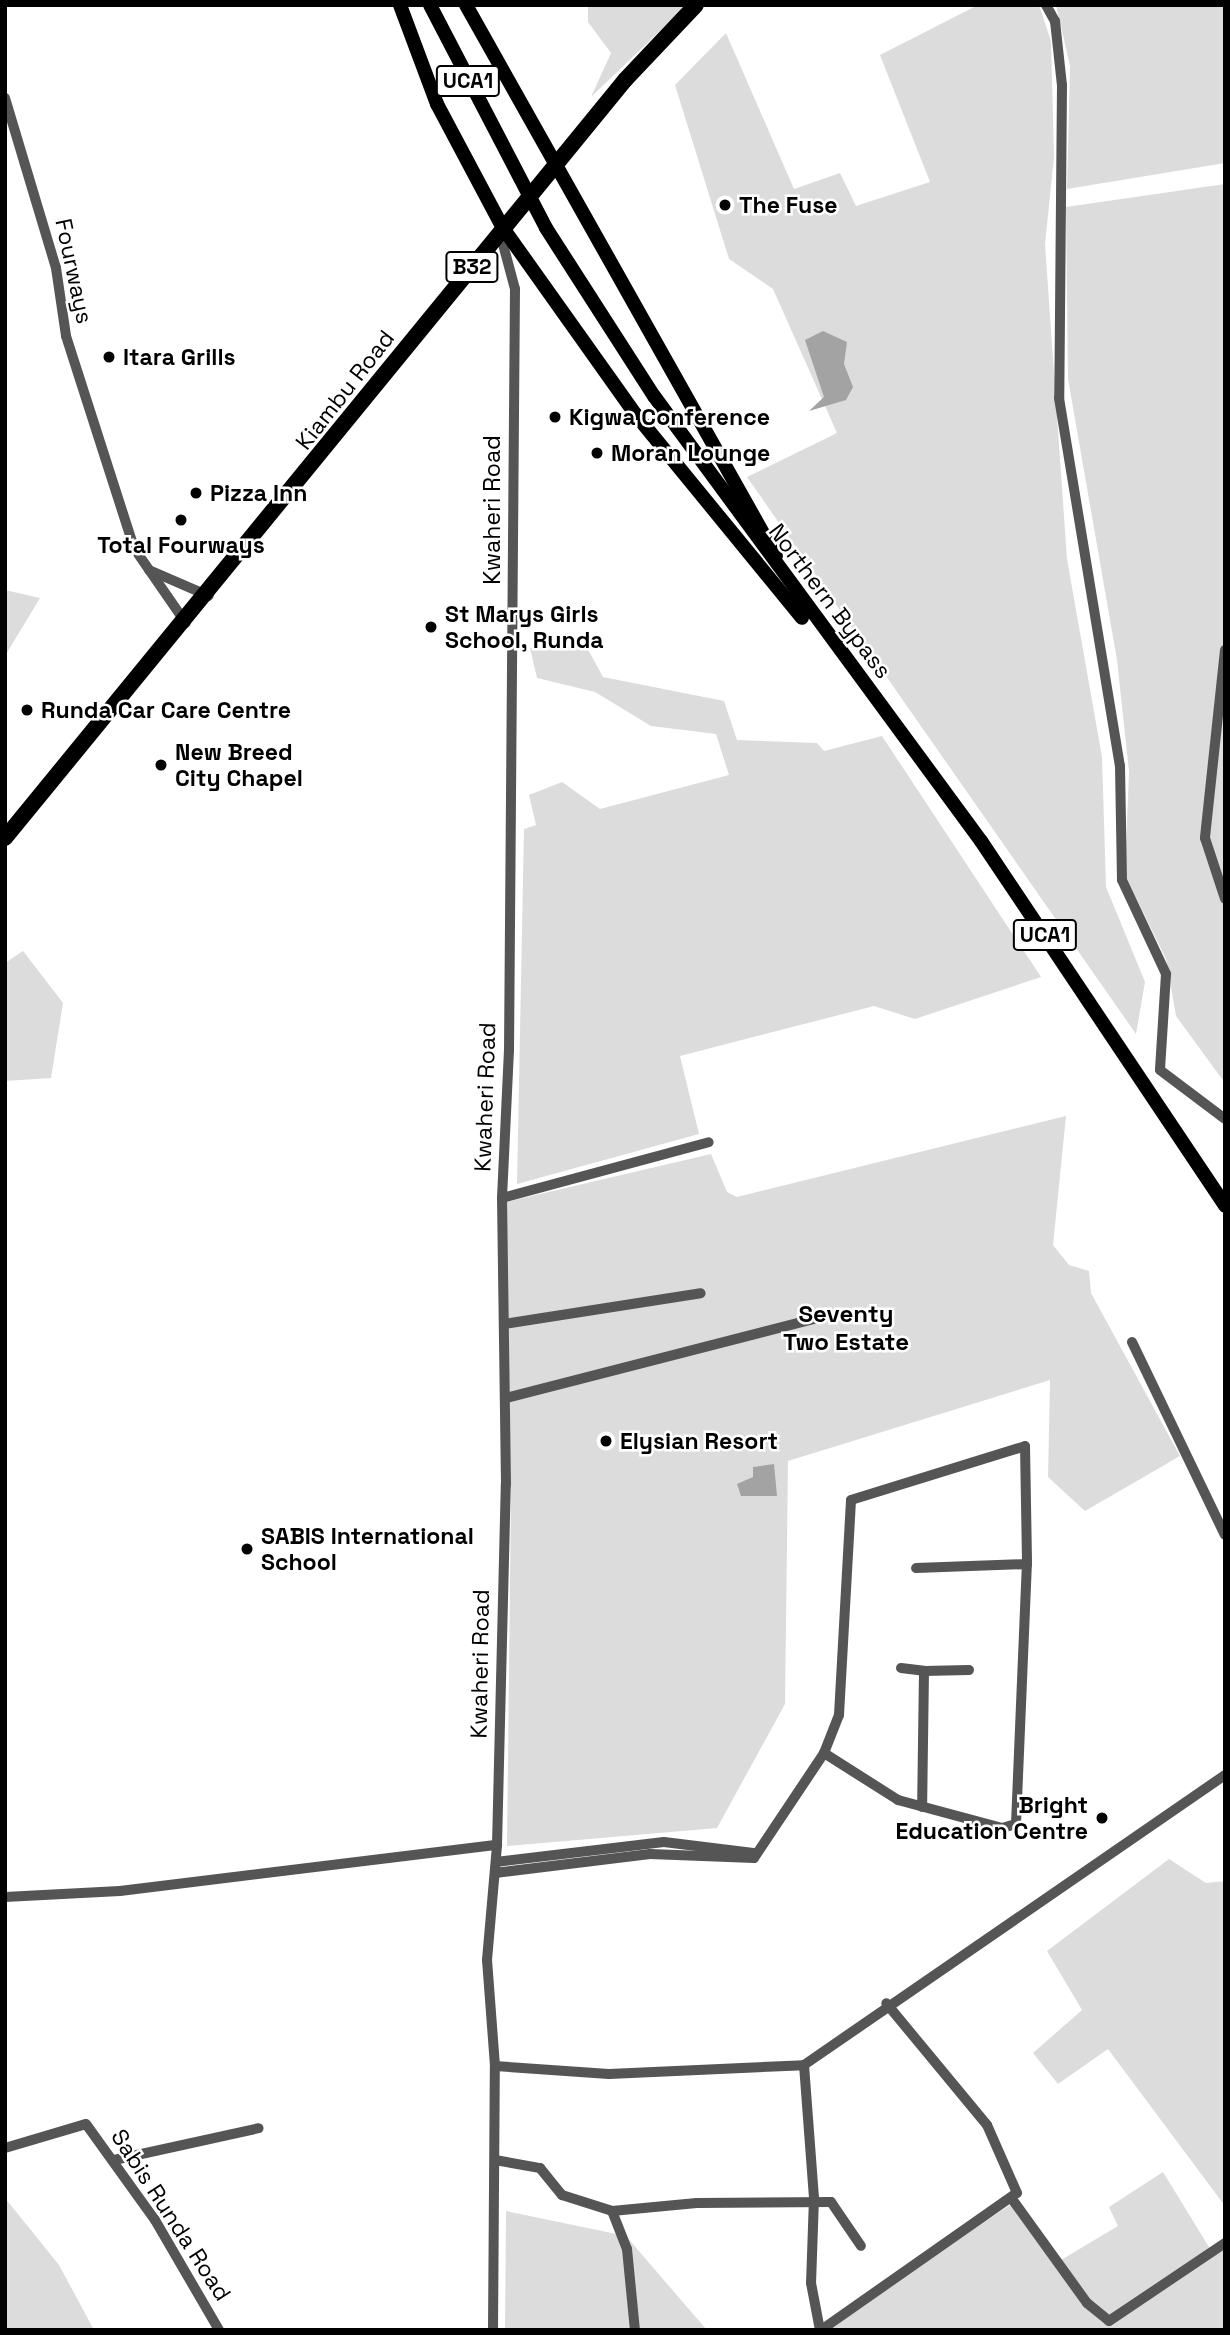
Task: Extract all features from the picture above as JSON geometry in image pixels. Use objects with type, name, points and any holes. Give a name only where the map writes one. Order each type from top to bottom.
[{"type":"highway","name":"Kiambu Road","points":[[5,838],[209,596],[555,164],[696,5]]},
{"type":"main road","points":[[400,5],[437,104],[501,230],[636,415],[811,629],[853,672]]},
{"type":"main road","name":"Northern Bypass","points":[[430,5],[593,304],[797,597],[1144,1079],[1225,1206]]},
{"type":"main road","points":[[466,5],[797,597]]},
{"type":"street","points":[[1046,5],[1055,21],[1062,85],[1059,398],[1120,766],[1122,880],[1166,974],[1160,1070]]},
{"type":"street","name":"Fourways","points":[[5,97],[56,268],[66,336],[134,548],[186,623]]},
{"type":"street","name":"Kwaheri Road","points":[[494,2330],[495,2066],[487,1960],[497,1845],[506,1398],[502,1198],[515,289],[501,230]]},
{"type":"street","points":[[149,569],[209,596]]},
{"type":"street","points":[[1225,650],[1205,838],[1225,899]]},
{"type":"street","points":[[1144,1079],[1160,1070]]},
{"type":"street","points":[[1160,1070],[1225,1119]]},
{"type":"street","points":[[502,1198],[709,1142]]},
{"type":"street","points":[[504,1324],[701,1293]]},
{"type":"street","points":[[506,1398],[814,1319]]},
{"type":"street","points":[[1132,1342],[1225,1535]]},
{"type":"street","points":[[495,1868],[665,1848],[738,1859],[759,1852],[824,1753],[839,1715],[845,1527],[853,1497],[1022,1444],[1030,1458],[1016,1824],[1002,1828],[922,1807],[889,1795],[824,1753]]},
{"type":"street","points":[[916,1568],[1027,1564]]},
{"type":"street","points":[[901,1668],[924,1671],[969,1670]]},
{"type":"street","points":[[922,1807],[924,1671]]},
{"type":"street","points":[[495,2066],[609,2074],[804,2065],[886,2003],[1225,1775]]},
{"type":"street","points":[[5,1897],[120,1891],[497,1845]]},
{"type":"street","points":[[804,2065],[814,2198],[811,2283],[820,2330],[1012,2199],[1017,2186],[988,2125],[886,2003]]},
{"type":"street","name":"Sabis Runda Road","points":[[5,2148],[86,2124],[114,2160],[219,2330]]},
{"type":"street","points":[[114,2160],[259,2128]]},
{"type":"street","points":[[495,2160],[540,2168],[562,2194],[612,2211],[814,2198],[840,2207],[861,2246]]},
{"type":"street","points":[[1012,2199],[1087,2303],[1109,2321],[1225,2243]]},
{"type":"street","points":[[612,2211],[627,2249],[635,2330]]},
{"type":"shaded area","points":[[588,5],[687,5],[591,97],[611,53],[588,22]]},
{"type":"shaded area","points":[[978,5],[1039,5],[1051,41],[1054,157],[1045,244],[1067,559],[1102,757],[1106,887],[1145,982],[1136,1034],[747,477],[837,433],[773,289],[729,259],[675,85],[726,33],[794,189],[840,173],[856,206],[930,182],[880,55]]},
{"type":"shaded area","points":[[1056,5],[1225,5],[1225,163],[1067,189],[1070,66]]},
{"type":"shaded area","points":[[1225,184],[1225,1083],[1176,1016],[1166,959],[1125,875],[1129,771],[1117,660],[1068,379],[1066,207]]},
{"type":"shaded area","points":[[823,331],[847,342],[844,364],[853,387],[846,400],[809,411],[824,397],[805,340]]},
{"type":"shaded area","points":[[5,590],[40,598],[5,656]]},
{"type":"shaded area","points":[[585,644],[603,677],[724,701],[737,740],[817,743],[824,751],[882,736],[1041,977],[915,1019],[874,1006],[680,1056],[699,1134],[517,1184],[524,829],[536,825],[529,795],[562,782],[600,809],[729,775],[716,734],[651,726],[595,692],[537,678],[530,648]]},
{"type":"shaded area","points":[[23,951],[63,1003],[51,1078],[5,1081],[5,963]]},
{"type":"shaded area","points":[[1066,1116],[1053,1245],[1069,1265],[1089,1271],[1091,1293],[1180,1456],[1085,1511],[1048,1477],[1050,1380],[788,1461],[785,1704],[717,1828],[507,1846],[511,1495],[506,1202],[711,1154],[727,1192],[737,1197]]},
{"type":"shaded area","points":[[774,1464],[777,1496],[741,1496],[737,1484],[753,1477],[753,1467]]},
{"type":"shaded area","points":[[1169,1859],[1206,1883],[1225,1881],[1225,2206],[1108,2049],[1058,2084],[1033,2053],[1082,2010],[1047,1951]]},
{"type":"shaded area","points":[[1163,2172],[1212,2252],[1225,2243],[1225,2330],[816,2330],[1018,2200],[1056,2263],[1118,2226],[1109,2207]]},
{"type":"shaded area","points":[[5,2198],[59,2265],[94,2330],[5,2330]]},
{"type":"shaded area","points":[[506,2211],[626,2236],[706,2329],[737,2330],[505,2330]]},
{"type":"place","name":"The Fuse","points":[[725,205]]},
{"type":"place","name":"Itara Grills","points":[[109,357]]},
{"type":"place","name":"Kigwa Conference","points":[[555,417]]},
{"type":"place","name":"Moran Lounge","points":[[597,453]]},
{"type":"place","name":"Pizza Inn","points":[[196,493]]},
{"type":"place","name":"Total Fourways","points":[[181,520]]},
{"type":"place","name":"St Marys Girls School, Runda","points":[[431,627]]},
{"type":"place","name":"Runda Car Care Centre","points":[[27,710]]},
{"type":"place","name":"New Breed City Chapel","points":[[161,765]]},
{"type":"place","name":"Elysian Resort","points":[[606,1441]]},
{"type":"place","name":"SABIS International School","points":[[247,1549]]},
{"type":"place","name":"Bright Education Centre","points":[[1102,1818]]},
{"type":"district","name":"Seventy Two Estate","points":[[846,1328]]}]
